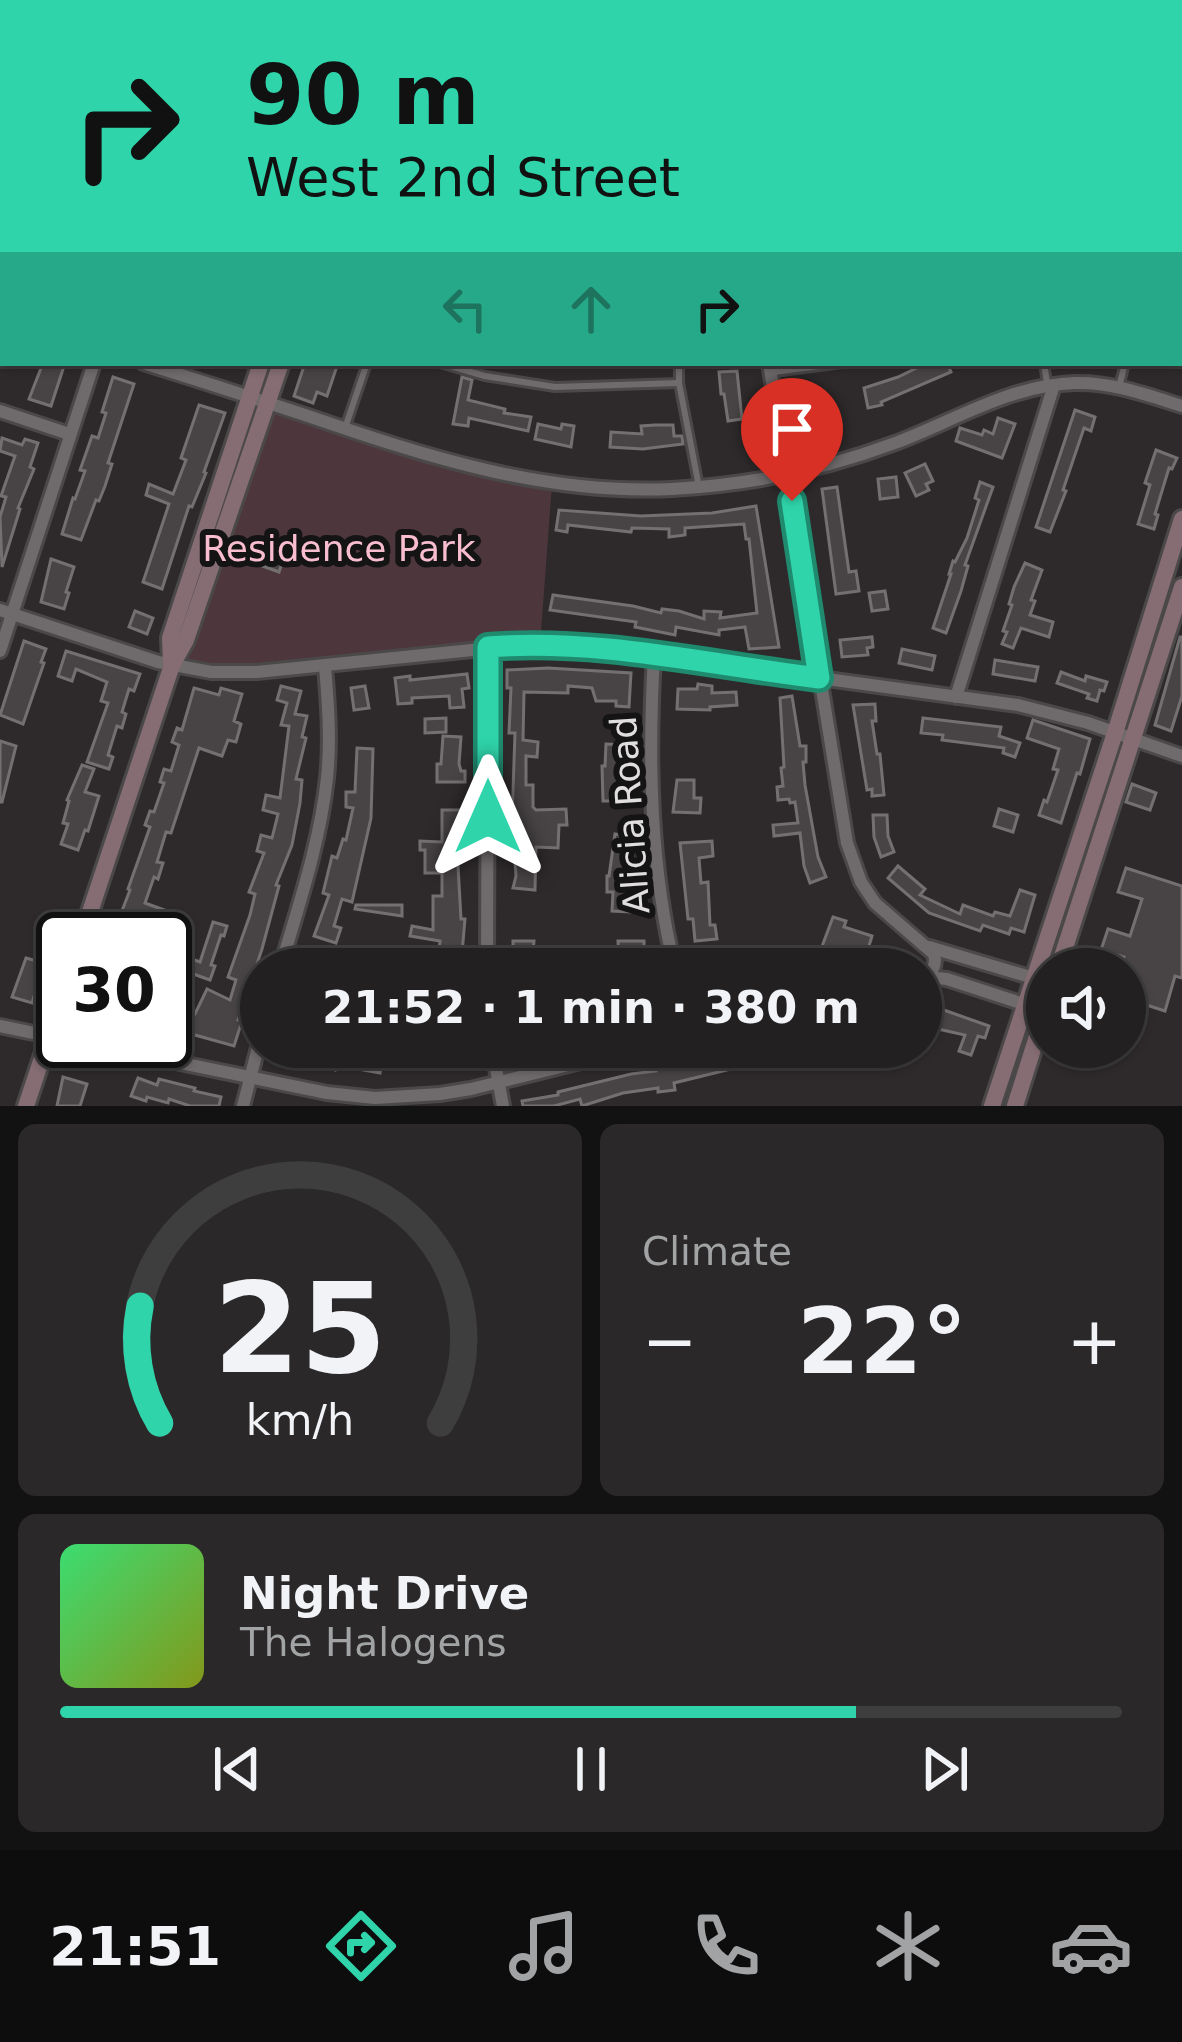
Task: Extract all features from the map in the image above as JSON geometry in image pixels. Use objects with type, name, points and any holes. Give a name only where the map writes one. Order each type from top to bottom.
[{"type":"main road","points":[[258,400],[261,366]]},
{"type":"main road","points":[[90,912],[172,665],[170,638],[258,400],[279,366]]},
{"type":"main road","points":[[1064,948],[1163,574],[1182,519]]},
{"type":"main road","points":[[1051,948],[1124,735],[1177,618],[1182,584]]},
{"type":"main road","points":[[992,1106],[1025,1005]]},
{"type":"main road","points":[[26,1106],[43,1068]]},
{"type":"main road","points":[[1015,1106],[1027,1068]]},
{"type":"street","points":[[0,651],[6,612],[93,366]]},
{"type":"street","points":[[151,366],[466,467],[552,484],[621,489],[699,487],[787,474],[867,453],[1024,390],[1051,386],[1119,387],[1182,406]]},
{"type":"street","points":[[769,368],[851,861],[875,903],[929,947],[1026,975]]},
{"type":"street","points":[[956,698],[1051,386]]},
{"type":"street","points":[[0,411],[69,434]]},
{"type":"street","points":[[1163,574],[1182,584]]},
{"type":"street","points":[[6,612],[172,665],[228,673],[488,647],[560,645],[653,656],[1034,707],[1182,756]]},
{"type":"street","points":[[487,948],[488,647]]},
{"type":"street","name":"Alicia Road","points":[[653,656],[655,861],[672,948]]},
{"type":"street","points":[[286,948],[323,803],[329,730],[325,666]]},
{"type":"street","points":[[942,979],[1025,1005]]},
{"type":"street","points":[[0,1026],[36,1034]]},
{"type":"street","points":[[192,1065],[375,1098],[440,1094],[555,1068]]},
{"type":"street","points":[[243,1106],[252,1068]]},
{"type":"street","points":[[496,1068],[503,1106]]},
{"type":"lane","points":[[344,429],[366,366]]},
{"type":"lane","points":[[450,366],[555,387],[679,383]]},
{"type":"lane","points":[[679,366],[699,487]]},
{"type":"lane","points":[[1045,366],[1051,386]]},
{"type":"lane","points":[[1119,387],[1124,366]]},
{"type":"green space","name":"Residence Park","points":[[267,403],[552,484],[540,645],[257,672],[172,665]]},
{"type":"building","points":[[42,366],[64,366],[51,406],[29,399]]},
{"type":"building","points":[[304,366],[337,366],[327,396],[317,392],[313,403],[294,396]]},
{"type":"building","points":[[921,366],[948,366],[951,372],[868,408],[864,388]]},
{"type":"building","points":[[737,371],[742,419],[728,421],[719,372]]},
{"type":"building","points":[[113,377],[134,384],[105,486],[81,540],[62,534],[92,436],[98,438]]},
{"type":"building","points":[[462,377],[472,380],[468,400],[531,417],[528,431],[469,418],[468,426],[453,424]]},
{"type":"building","points":[[816,390],[817,398],[822,398],[825,425],[809,426],[805,391]]},
{"type":"building","points":[[199,405],[225,413],[162,589],[143,582],[169,504],[146,495],[149,484],[173,494]]},
{"type":"building","points":[[1075,410],[1095,417],[1091,431],[1084,428],[1050,532],[1036,527]]},
{"type":"building","points":[[998,418],[1015,424],[1002,458],[956,441],[960,428],[993,434]]},
{"type":"building","points":[[538,424],[561,429],[562,424],[574,426],[571,447],[535,439]]},
{"type":"building","points":[[673,425],[674,436],[682,436],[683,444],[610,447],[611,432],[642,434],[641,426]]},
{"type":"building","points":[[2,438],[22,445],[25,439],[38,443],[2,567],[0,517],[6,497],[1,496],[15,456],[0,451]]},
{"type":"building","points":[[1156,450],[1177,458],[1169,468],[1154,529],[1138,524]]},
{"type":"building","points":[[925,464],[933,481],[926,484],[929,490],[916,496],[905,473]]},
{"type":"building","points":[[896,477],[898,497],[880,499],[878,479]]},
{"type":"building","points":[[980,482],[993,487],[946,633],[933,628],[953,561],[967,538]]},
{"type":"building","points":[[837,487],[849,572],[856,571],[859,591],[836,594],[822,489]]},
{"type":"building","points":[[756,506],[779,647],[749,649],[745,627],[719,630],[719,635],[676,627],[675,635],[635,627],[636,622],[550,610],[553,595],[661,613],[662,609],[679,611],[704,619],[704,611],[721,612],[720,618],[757,613],[744,524],[685,528],[685,535],[669,537],[669,529],[632,528],[631,532],[568,525],[567,532],[556,530],[559,510],[641,516]]},
{"type":"building","points":[[267,534],[289,542],[279,572],[257,564]]},
{"type":"building","points":[[51,559],[74,567],[64,609],[41,602]]},
{"type":"building","points":[[1025,563],[1042,570],[1030,615],[1053,622],[1049,637],[1021,628],[1013,648],[1002,644],[1007,632],[1003,631]]},
{"type":"building","points":[[885,591],[888,609],[872,611],[869,593]]},
{"type":"building","points":[[135,611],[153,618],[147,634],[129,627]]},
{"type":"building","points":[[872,637],[868,655],[842,657],[840,640]]},
{"type":"building","points":[[1180,637],[1182,696],[1171,731],[1155,725]]},
{"type":"building","points":[[24,641],[46,649],[23,724],[0,715]]},
{"type":"building","points":[[902,649],[935,656],[932,670],[899,663]]},
{"type":"building","points":[[66,651],[140,674],[134,691],[129,689],[122,728],[117,726],[108,755],[113,757],[109,769],[87,762],[108,703],[101,701],[107,682],[76,669],[72,681],[58,676]]},
{"type":"building","points":[[995,660],[1038,667],[1035,681],[993,674]]},
{"type":"building","points":[[507,670],[631,673],[629,707],[596,701],[592,688],[524,692],[523,740],[538,742],[537,757],[526,756],[526,785],[533,785],[533,807],[566,809],[567,825],[559,825],[558,848],[536,847],[535,890],[513,888],[515,733],[509,733]]},
{"type":"building","points":[[1061,672],[1085,681],[1086,676],[1107,682],[1097,701],[1057,683]]},
{"type":"building","points":[[467,674],[469,688],[462,689],[464,707],[450,708],[449,696],[412,698],[412,703],[398,704],[395,678]]},
{"type":"building","points":[[698,684],[712,686],[712,693],[736,692],[737,705],[677,709],[678,689],[697,689]]},
{"type":"building","points":[[281,686],[301,691],[295,714],[307,716],[296,779],[302,780],[300,803],[262,948],[240,948],[240,1027],[234,1046],[192,1034],[192,1013],[207,989],[230,1000],[236,980],[228,977],[255,894],[249,892],[264,853],[257,851],[261,835],[272,838],[278,814],[263,810],[266,795],[280,798],[289,726],[281,725],[287,703],[277,700]]},
{"type":"building","points":[[365,686],[369,708],[354,710],[351,688]]},
{"type":"building","points":[[194,688],[219,695],[221,688],[242,694],[234,721],[241,724],[236,742],[228,740],[222,756],[199,748],[171,833],[166,832],[157,862],[163,863],[145,903],[167,912],[122,912],[150,827],[145,825],[164,783],[160,782],[164,769],[171,771],[179,745],[172,742],[177,728],[182,730]]},
{"type":"building","points":[[792,696],[800,746],[806,746],[805,785],[826,877],[810,883],[800,833],[774,836],[773,825],[798,823],[795,802],[778,800],[777,787],[783,786],[784,767],[780,698]]},
{"type":"building","points":[[875,704],[876,721],[872,721],[884,795],[872,796],[872,789],[867,790],[853,705]]},
{"type":"building","points":[[446,718],[446,732],[425,733],[425,719]]},
{"type":"building","points":[[923,718],[1001,727],[999,736],[1020,743],[1015,757],[1003,753],[1004,748],[942,740],[943,735],[921,733]]},
{"type":"building","points":[[1033,720],[1090,739],[1061,823],[1039,815],[1058,770],[1053,769],[1059,749],[1027,738]]},
{"type":"building","points":[[443,736],[461,737],[459,764],[465,782],[437,782]]},
{"type":"building","points":[[0,741],[16,746],[2,802],[0,802]]},
{"type":"building","points":[[606,744],[626,745],[626,801],[603,801]]},
{"type":"building","points":[[357,748],[373,749],[371,818],[352,902],[342,899],[334,926],[341,928],[336,943],[314,936],[329,895],[323,893],[332,856],[337,858],[346,840],[353,808],[346,807],[346,792],[355,792]]},
{"type":"building","points":[[82,765],[94,769],[85,792],[99,796],[78,850],[61,844],[68,824],[63,823],[67,800]]},
{"type":"building","points":[[677,780],[694,780],[694,798],[701,798],[700,813],[673,812]]},
{"type":"building","points":[[1132,784],[1156,793],[1150,810],[1126,802]]},
{"type":"building","points":[[999,809],[1018,815],[1013,832],[994,826]]},
{"type":"building","points":[[442,810],[462,810],[457,848],[461,919],[465,919],[462,948],[439,948],[440,941],[410,936],[412,926],[433,930],[433,896],[442,896],[442,873],[425,873],[420,841],[442,842]]},
{"type":"building","points":[[873,815],[887,815],[894,852],[881,857],[874,837]]},
{"type":"building","points":[[615,834],[630,836],[630,912],[612,911],[613,892],[607,892]]},
{"type":"building","points":[[712,841],[713,856],[699,858],[701,883],[708,882],[710,925],[715,925],[717,939],[695,941],[680,843]]},
{"type":"building","points":[[898,866],[925,889],[920,895],[960,914],[963,905],[993,916],[995,912],[1010,916],[1020,890],[1035,895],[1024,932],[1011,928],[1009,934],[983,925],[980,931],[929,913],[888,878]]},
{"type":"building","points":[[1126,868],[1182,886],[1182,978],[1175,976],[1165,1011],[1146,1005],[1146,948],[1102,948],[1108,929],[1130,936],[1142,899],[1118,892]]},
{"type":"building","points":[[356,905],[402,905],[402,916],[355,909]]},
{"type":"building","points":[[833,917],[846,921],[844,927],[872,936],[868,948],[821,948]]},
{"type":"building","points":[[213,922],[227,926],[210,980],[192,974],[192,959],[200,962]]},
{"type":"building","points":[[513,941],[534,941],[533,948],[513,948]]},
{"type":"building","points":[[618,941],[644,941],[644,948],[618,948]]},
{"type":"building","points":[[26,958],[36,961],[32,1003],[12,997]]},
{"type":"building","points":[[942,1009],[989,1026],[985,1038],[978,1036],[971,1055],[959,1051],[965,1035],[942,1030]]},
{"type":"building","points":[[735,1068],[674,1083],[675,1090],[623,1093],[582,1106],[580,1099],[554,1106],[523,1106],[522,1101],[656,1071]]},
{"type":"building","points":[[63,1077],[87,1084],[80,1106],[57,1106]]},
{"type":"building","points":[[138,1078],[157,1085],[159,1079],[195,1088],[221,1097],[219,1106],[131,1096]]},
{"type":"route","points":[[488,817],[488,647],[600,648],[819,678],[792,501]]}]
